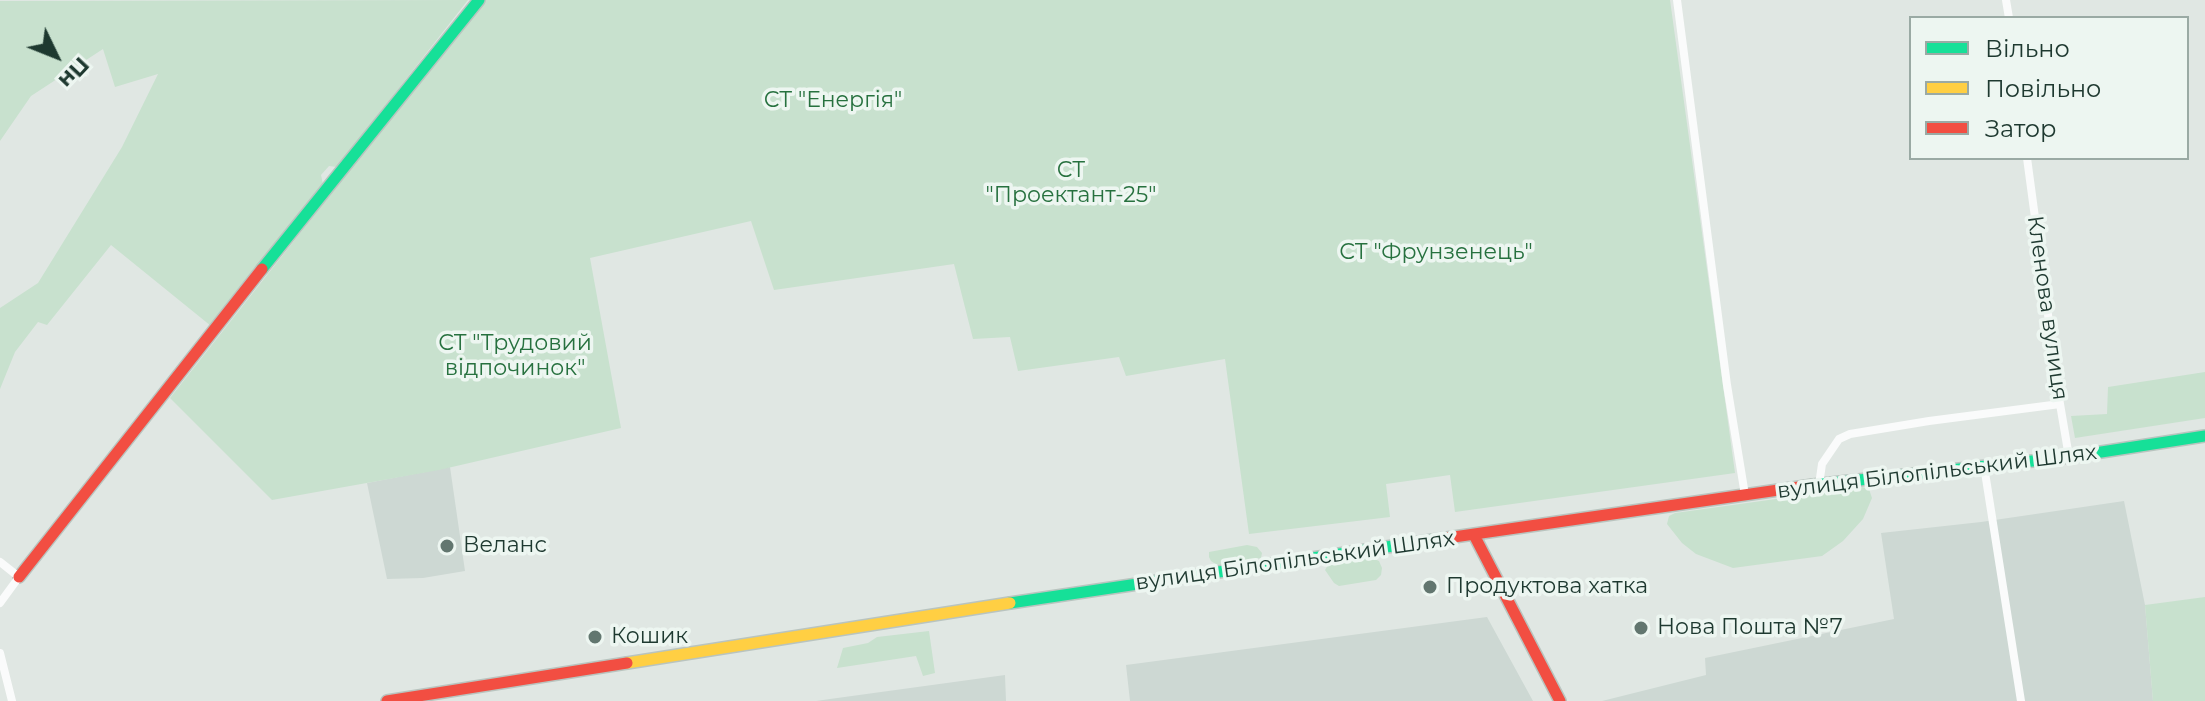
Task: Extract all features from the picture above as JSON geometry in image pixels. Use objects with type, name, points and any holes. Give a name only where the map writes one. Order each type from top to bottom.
[{"type":"main road","points":[[19,577],[333,179],[479,0]]},
{"type":"main road","name":"вулиця Білопільський Шлях","points":[[387,701],[1013,602],[1745,495],[2069,457],[2205,436]]},
{"type":"main road","points":[[1474,535],[1560,701]]},
{"type":"street","points":[[1677,0],[1719,325],[1745,495]]},
{"type":"street","name":"Кленова вулиця","points":[[2027,160],[2069,457]]},
{"type":"street","points":[[1822,484],[1822,464],[1839,439],[1850,434],[2060,404]]},
{"type":"street","points":[[1984,466],[2021,701]]},
{"type":"street","points":[[0,562],[19,577],[0,603]]},
{"type":"street","points":[[0,653],[12,701]]},
{"type":"shaded area","points":[[450,467],[465,571],[423,578],[387,579],[367,483]]},
{"type":"shaded area","points":[[2124,501],[2145,605],[2153,701],[1602,701],[1706,675],[1705,658],[1894,619],[1881,533]]},
{"type":"shaded area","points":[[1487,617],[1533,701],[1130,701],[1126,665]]},
{"type":"shaded area","points":[[1005,675],[1006,701],[816,701],[830,699]]},
{"type":"green space","points":[[468,0],[337,167],[329,166],[321,175],[323,184],[211,326],[111,245],[47,325],[38,322],[15,352],[0,389],[0,308],[38,283],[122,147],[158,74],[115,87],[103,49],[31,96],[0,141],[0,1]]},
{"type":"green space","points":[[484,0],[1670,0],[1735,473],[1455,512],[1450,475],[1386,484],[1390,517],[1249,534],[1225,359],[1126,376],[1119,357],[1018,371],[1010,337],[973,339],[954,264],[774,290],[751,221],[590,258],[621,428],[439,470],[272,500],[170,398]]},
{"type":"green space","points":[[2205,372],[2205,418],[2075,438],[2071,416],[2107,414],[2108,387]]},
{"type":"green space","points":[[1862,487],[1869,489],[1872,498],[1863,519],[1843,541],[1822,556],[1733,568],[1696,554],[1682,543],[1667,524],[1669,516],[1675,513]]},
{"type":"green space","points":[[1247,545],[1257,547],[1262,553],[1261,558],[1217,565],[1209,557],[1209,552]]},
{"type":"green space","points":[[1372,558],[1379,561],[1382,568],[1376,580],[1339,586],[1325,570],[1328,565]]},
{"type":"green space","points":[[2205,597],[2205,701],[2153,701],[2145,605]]},
{"type":"green space","points":[[929,631],[935,673],[923,676],[916,656],[837,668],[843,648],[868,643],[877,637]]},
{"type":"traffic: fast","points":[[262,269],[479,0]]},
{"type":"traffic: fast","points":[[1813,485],[2069,457],[2205,436]]},
{"type":"traffic: fast","points":[[1010,603],[1440,539]]},
{"type":"traffic: slow","points":[[627,663],[1010,603]]},
{"type":"traffic: jam","points":[[19,577],[262,269]]},
{"type":"traffic: jam","points":[[1440,539],[1813,485]]},
{"type":"traffic: jam","points":[[1474,535],[1560,701]]},
{"type":"traffic: jam","points":[[387,701],[627,663]]},
{"type":"place","name":"Веланс","points":[[447,546]]},
{"type":"place","name":"Продуктова хатка","points":[[1430,587]]},
{"type":"place","name":"Нова Пошта №7","points":[[1641,628]]},
{"type":"place","name":"Кошик","points":[[595,637]]},
{"type":"park label","name":"СТ \"Енергія\"","points":[[833,101]]},
{"type":"park label","name":"СТ \"Проектант-25\"","points":[[1071,184]]},
{"type":"park label","name":"СТ \"Фрунзенець\"","points":[[1436,253]]},
{"type":"park label","name":"СТ \"Трудовий відпочинок\"","points":[[515,356]]}]
